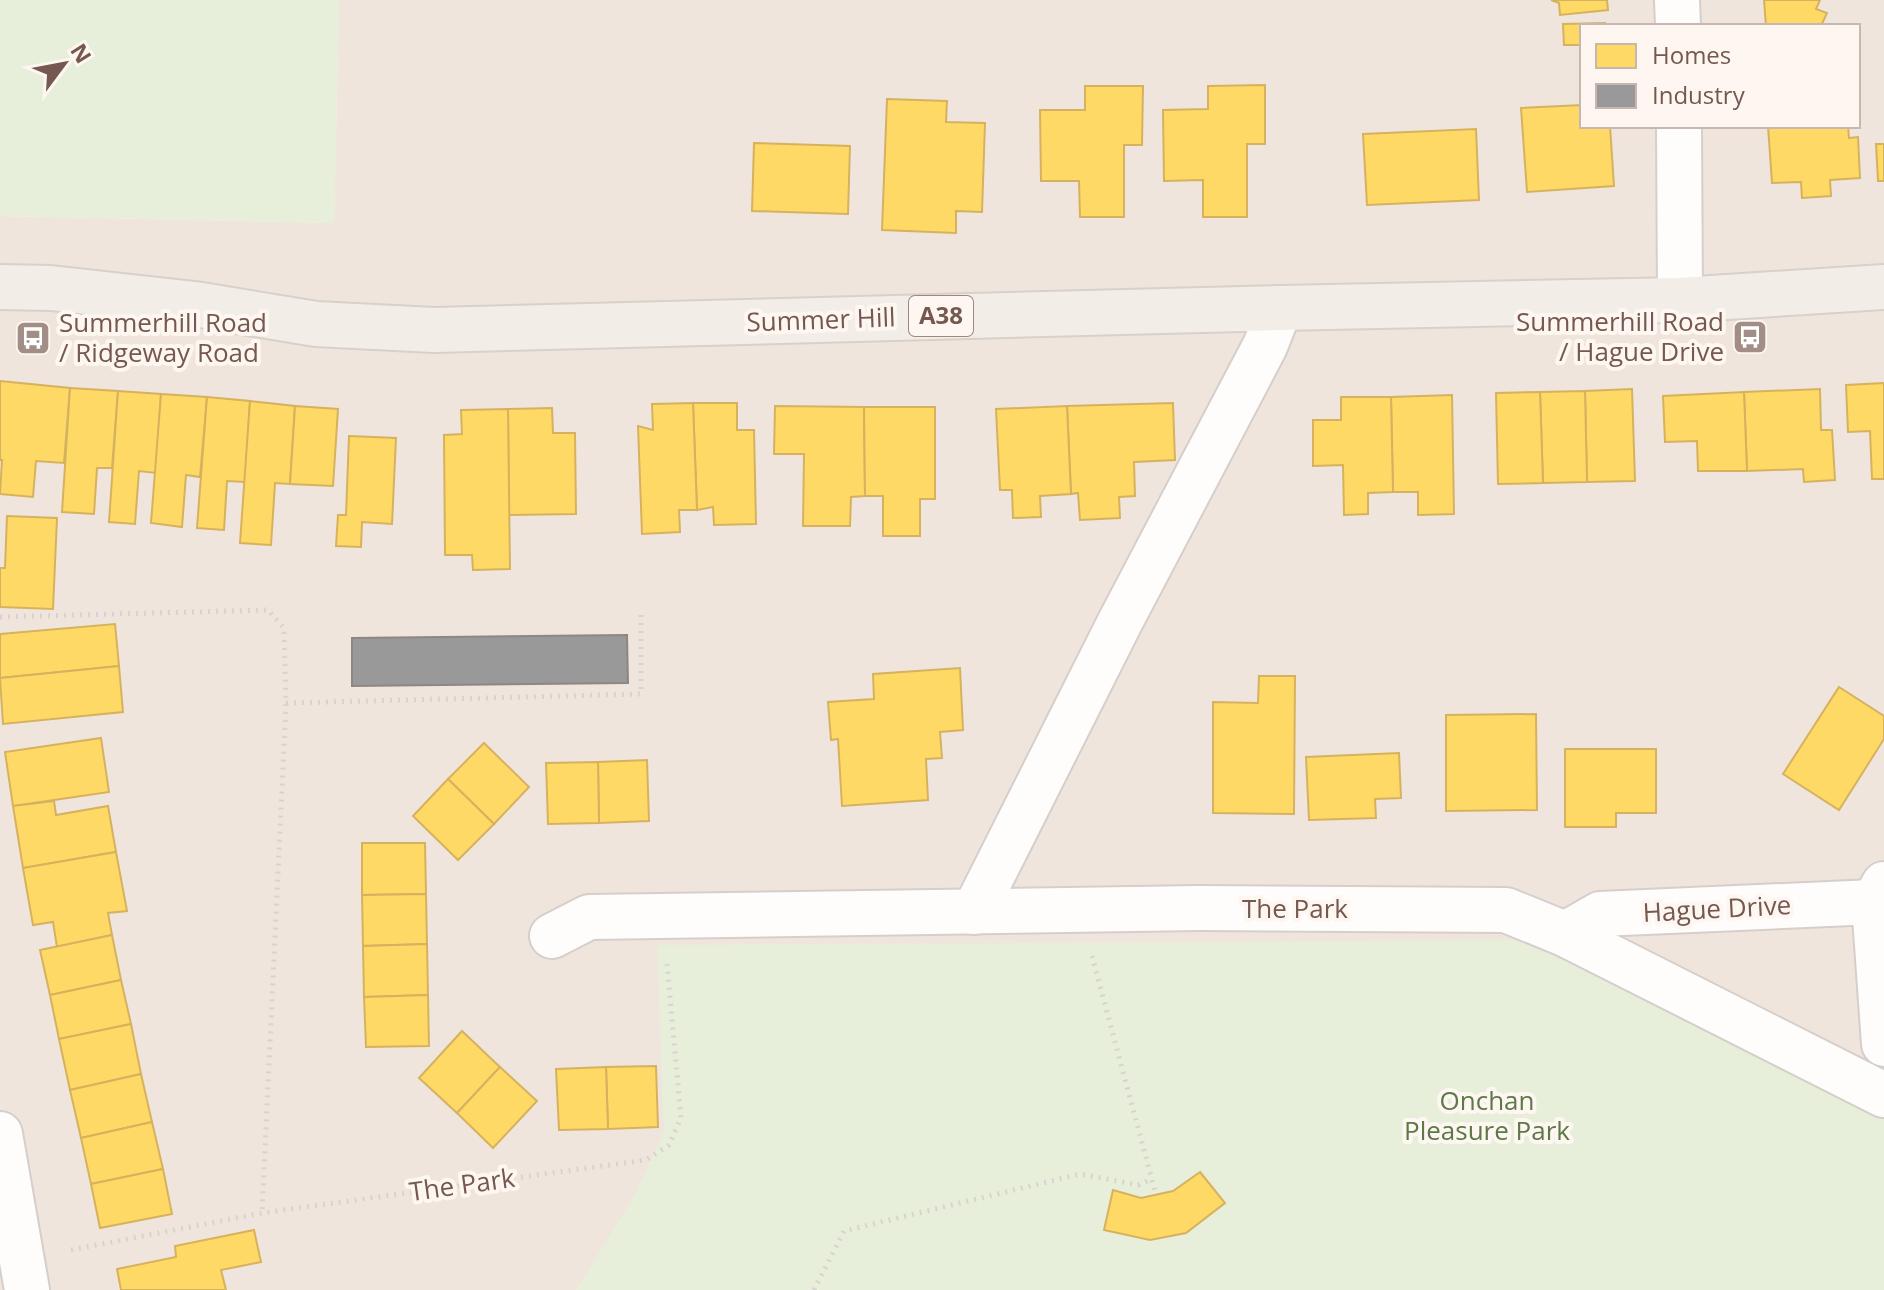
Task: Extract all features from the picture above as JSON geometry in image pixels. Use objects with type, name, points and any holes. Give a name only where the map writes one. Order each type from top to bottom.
[{"type":"main road","name":"Summer Hill","points":[[0,287],[51,288],[195,304],[316,324],[434,330],[1680,300],[1884,287]]},
{"type":"street","points":[[1677,0],[1678,24]]},
{"type":"street","points":[[1679,128],[1680,300]]},
{"type":"street","points":[[974,912],[1120,622],[1265,346],[1280,308]]},
{"type":"street","name":"Hague Drive","points":[[1565,934],[1600,914],[1879,893],[1884,1044]]},
{"type":"street","name":"The Park","points":[[552,936],[589,917],[1200,908],[1506,910],[1565,934],[1884,1095]]},
{"type":"street","points":[[0,1134],[25,1274]]},
{"type":"path","points":[[0,617],[268,610],[284,628],[286,703],[262,1213]]},
{"type":"path","points":[[286,703],[641,694],[641,614]]},
{"type":"path","points":[[1080,911],[1156,1195]]},
{"type":"path","name":"The Park","points":[[25,1274],[262,1213],[646,1160],[669,1145],[681,1118],[663,916]]},
{"type":"path","points":[[814,1290],[844,1231],[1080,1174],[1138,1185],[1152,1179]]},
{"type":"shaded area","points":[[339,0],[1884,0],[1884,1290],[0,1290],[0,216],[334,223]]},
{"type":"green space","points":[[0,0],[339,0],[334,223],[0,216]]},
{"type":"green space","name":"Onchan Pleasure Park","points":[[1547,940],[1884,1110],[1884,1290],[576,1290],[633,1198],[664,1132],[657,945]]},
{"type":"building: Homes","points":[[1551,0],[1607,0],[1608,10],[1560,15],[1559,3]]},
{"type":"building: Homes","points":[[1764,0],[1820,0],[1816,9],[1827,13],[1822,24],[1766,24]]},
{"type":"building: Homes","points":[[1605,23],[1580,24],[1580,45],[1564,45],[1563,24]]},
{"type":"building: Homes","points":[[1265,85],[1265,144],[1247,144],[1247,217],[1203,217],[1203,180],[1164,181],[1163,110],[1208,109],[1208,86]]},
{"type":"building: Homes","points":[[1085,86],[1143,86],[1142,145],[1124,145],[1124,217],[1080,217],[1079,181],[1041,181],[1040,110],[1085,110]]},
{"type":"building: Homes","points":[[887,99],[947,101],[946,122],[985,123],[982,212],[956,211],[956,233],[882,230]]},
{"type":"building: Homes","points":[[1580,105],[1580,128],[1610,128],[1614,186],[1527,192],[1521,108]]},
{"type":"building: Homes","points":[[1768,128],[1848,128],[1849,138],[1858,137],[1860,178],[1830,180],[1831,196],[1802,198],[1801,182],[1772,183]]},
{"type":"building: Homes","points":[[1476,129],[1479,200],[1367,205],[1363,134]]},
{"type":"building: Homes","points":[[754,143],[850,146],[848,214],[752,211]]},
{"type":"building: Homes","points":[[1876,144],[1884,144],[1884,181],[1878,181]]},
{"type":"building: Homes","points":[[0,381],[70,388],[64,463],[36,461],[33,497],[0,494]]},
{"type":"building: Homes","points":[[1884,383],[1884,479],[1872,479],[1870,431],[1848,432],[1846,385]]},
{"type":"building: Homes","points":[[70,388],[118,391],[112,468],[97,468],[94,514],[62,512]]},
{"type":"building: Homes","points":[[1632,389],[1635,481],[1587,482],[1585,391]]},
{"type":"building: Homes","points":[[1820,389],[1821,430],[1832,430],[1835,480],[1804,482],[1803,469],[1747,471],[1744,392]]},
{"type":"building: Homes","points":[[118,391],[161,394],[156,473],[139,471],[135,524],[109,522]]},
{"type":"building: Homes","points":[[1585,391],[1587,482],[1543,483],[1540,392]]},
{"type":"building: Homes","points":[[1540,392],[1543,483],[1498,484],[1496,393]]},
{"type":"building: Homes","points":[[1744,392],[1747,471],[1698,471],[1697,441],[1665,442],[1663,396]]},
{"type":"building: Homes","points":[[161,394],[207,397],[200,477],[186,475],[182,527],[151,523]]},
{"type":"building: Homes","points":[[1452,395],[1454,514],[1418,515],[1418,492],[1393,492],[1391,397]]},
{"type":"building: Homes","points":[[207,397],[250,401],[245,482],[227,481],[224,530],[197,528]]},
{"type":"building: Homes","points":[[1341,397],[1391,397],[1393,492],[1368,493],[1368,514],[1344,515],[1343,465],[1313,466],[1313,420],[1341,420]]},
{"type":"building: Homes","points":[[250,401],[295,406],[290,484],[275,483],[271,545],[240,543]]},
{"type":"building: Homes","points":[[693,403],[737,403],[737,430],[754,430],[756,524],[714,525],[713,507],[697,510]]},
{"type":"building: Homes","points":[[693,403],[697,510],[679,510],[680,532],[642,534],[638,426],[653,430],[652,404]]},
{"type":"building: Homes","points":[[1173,403],[1175,460],[1134,462],[1135,496],[1119,497],[1120,518],[1080,520],[1078,493],[1071,494],[1067,406]]},
{"type":"building: Homes","points":[[295,406],[338,409],[333,486],[290,484]]},
{"type":"building: Homes","points":[[775,406],[864,407],[865,496],[851,497],[850,526],[803,526],[804,454],[774,454]]},
{"type":"building: Homes","points":[[1067,406],[1071,494],[1040,496],[1041,517],[1013,518],[1012,490],[1000,490],[996,409]]},
{"type":"building: Homes","points":[[864,407],[935,407],[935,499],[920,499],[920,536],[883,536],[883,496],[865,496]]},
{"type":"building: Homes","points":[[552,408],[553,433],[575,433],[576,514],[509,515],[508,409]]},
{"type":"building: Homes","points":[[508,409],[510,569],[473,570],[472,555],[445,555],[444,435],[462,434],[461,410]]},
{"type":"building: Homes","points":[[349,436],[396,438],[392,524],[362,522],[361,547],[336,546],[338,515],[346,515]]},
{"type":"building: Homes","points":[[7,516],[57,518],[53,609],[0,607],[0,568],[5,568]]},
{"type":"building: Homes","points":[[115,624],[119,666],[0,678],[0,634]]},
{"type":"building: Homes","points":[[119,666],[123,712],[3,724],[0,678]]},
{"type":"building: Homes","points":[[960,668],[963,730],[940,732],[942,758],[926,759],[928,800],[842,806],[838,739],[831,740],[828,702],[874,699],[873,674]]},
{"type":"building: Homes","points":[[1259,676],[1295,676],[1294,814],[1213,813],[1213,702],[1258,703]]},
{"type":"building: Homes","points":[[1839,687],[1884,716],[1884,739],[1839,810],[1783,774]]},
{"type":"building: Homes","points":[[1536,714],[1537,810],[1446,811],[1446,715]]},
{"type":"building: Homes","points":[[101,738],[109,792],[13,806],[5,752]]},
{"type":"building: Homes","points":[[484,743],[529,787],[494,824],[448,779]]},
{"type":"building: Homes","points":[[1565,749],[1656,749],[1656,813],[1616,813],[1616,827],[1565,827]]},
{"type":"building: Homes","points":[[1399,753],[1401,798],[1375,799],[1376,818],[1309,820],[1306,757]]},
{"type":"building: Homes","points":[[647,760],[649,821],[599,823],[598,762]]},
{"type":"building: Homes","points":[[598,762],[599,823],[548,824],[546,763]]},
{"type":"building: Homes","points":[[448,779],[494,824],[458,860],[413,816]]},
{"type":"building: Homes","points":[[54,801],[56,815],[108,806],[116,852],[23,868],[13,806]]},
{"type":"building: Homes","points":[[362,843],[425,843],[426,894],[362,895]]},
{"type":"building: Homes","points":[[116,852],[127,911],[108,913],[112,935],[57,947],[53,922],[33,925],[23,868]]},
{"type":"building: Homes","points":[[426,894],[427,944],[363,946],[362,895]]},
{"type":"building: Homes","points":[[112,935],[121,980],[50,995],[40,950]]},
{"type":"building: Homes","points":[[427,944],[428,995],[364,997],[363,946]]},
{"type":"building: Homes","points":[[121,980],[131,1024],[59,1039],[50,995]]},
{"type":"building: Homes","points":[[428,995],[429,1046],[366,1047],[364,997]]},
{"type":"building: Homes","points":[[131,1024],[141,1074],[70,1090],[59,1039]]},
{"type":"building: Homes","points":[[462,1031],[500,1067],[457,1113],[419,1078]]},
{"type":"building: Homes","points":[[656,1066],[658,1127],[608,1129],[606,1067]]},
{"type":"building: Homes","points":[[500,1067],[537,1101],[493,1148],[457,1113]]},
{"type":"building: Homes","points":[[606,1067],[608,1129],[559,1130],[556,1069]]},
{"type":"building: Homes","points":[[141,1074],[152,1122],[81,1138],[70,1090]]},
{"type":"building: Homes","points":[[152,1122],[163,1169],[91,1184],[81,1138]]},
{"type":"building: Homes","points":[[163,1169],[172,1214],[100,1228],[91,1184]]},
{"type":"building: Homes","points":[[1200,1172],[1225,1203],[1186,1233],[1150,1240],[1104,1230],[1113,1190],[1141,1198],[1173,1191]]},
{"type":"building: Homes","points":[[254,1230],[261,1262],[221,1270],[226,1290],[121,1290],[117,1269],[176,1257],[175,1246]]},
{"type":"building: Industry","points":[[627,635],[628,683],[352,686],[352,638]]},
{"type":"place","name":"Summerhill Road / Hague Drive","points":[[1750,337]]},
{"type":"place","name":"Summerhill Road / Ridgeway Road","points":[[33,338]]}]
